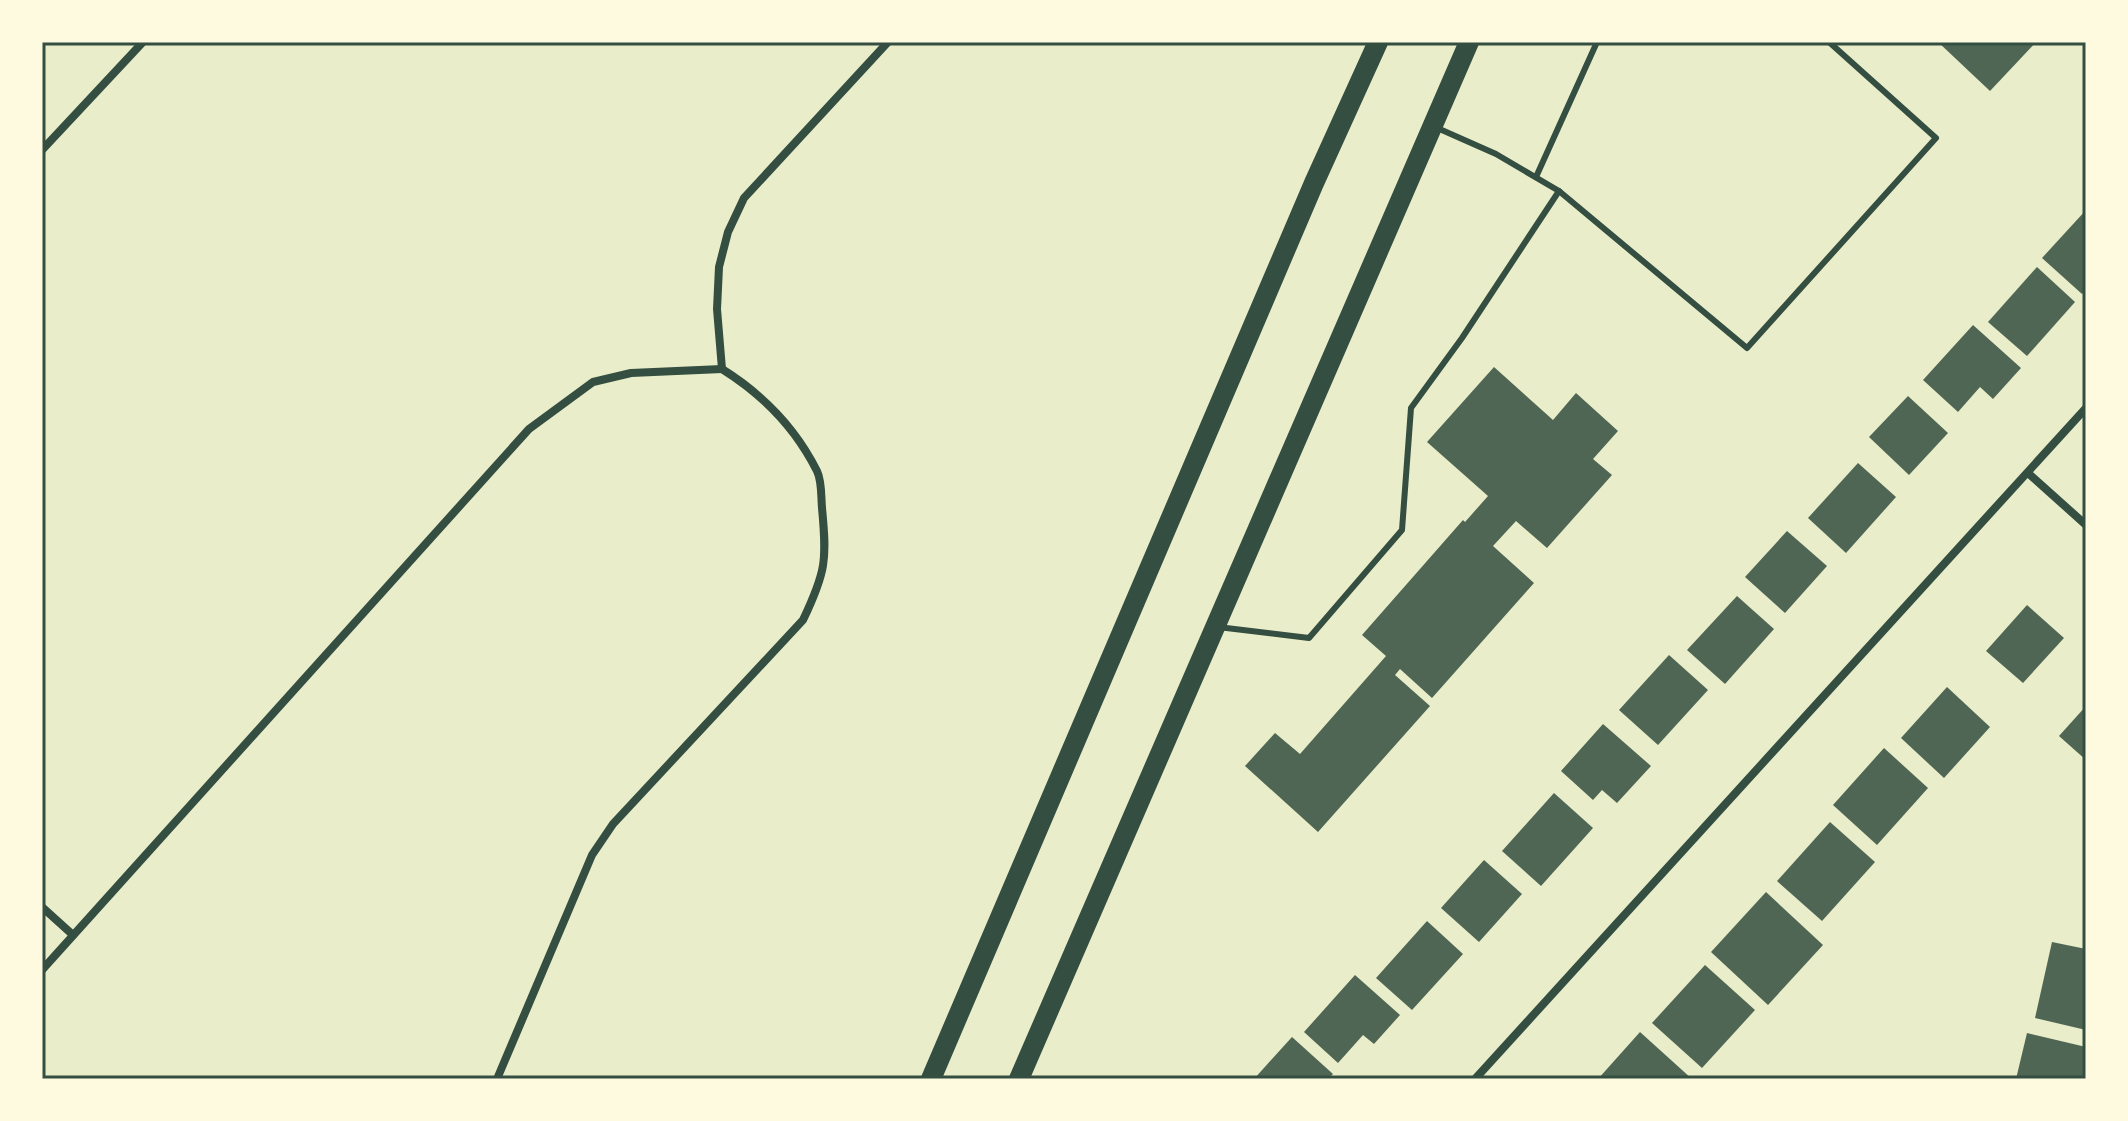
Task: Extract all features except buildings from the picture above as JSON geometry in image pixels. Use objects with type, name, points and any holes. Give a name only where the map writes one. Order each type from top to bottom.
[{"type":"main road","points":[[931,1079],[1308,198],[1378,42]]},
{"type":"main road","points":[[1019,1079],[1469,42]]},
{"type":"street","points":[[42,150],[143,42]]},
{"type":"street","points":[[722,369],[717,309],[719,267],[728,232],[744,198],[888,42]]},
{"type":"street","points":[[42,970],[529,429],[593,382],[631,373],[722,369],[746,383],[778,413],[819,474],[826,555],[820,586],[803,620],[613,824],[592,855],[497,1079]]},
{"type":"street","points":[[1475,1079],[2086,408]]},
{"type":"street","points":[[2028,473],[2086,525]]},
{"type":"street","points":[[42,907],[73,935]]},
{"type":"lane","points":[[1536,177],[1597,42]]},
{"type":"lane","points":[[1432,126],[1496,154],[1559,191],[1747,348],[1936,138],[1829,42]]},
{"type":"lane","points":[[1215,626],[1309,638],[1402,530],[1411,408],[1462,338],[1559,191]]}]
